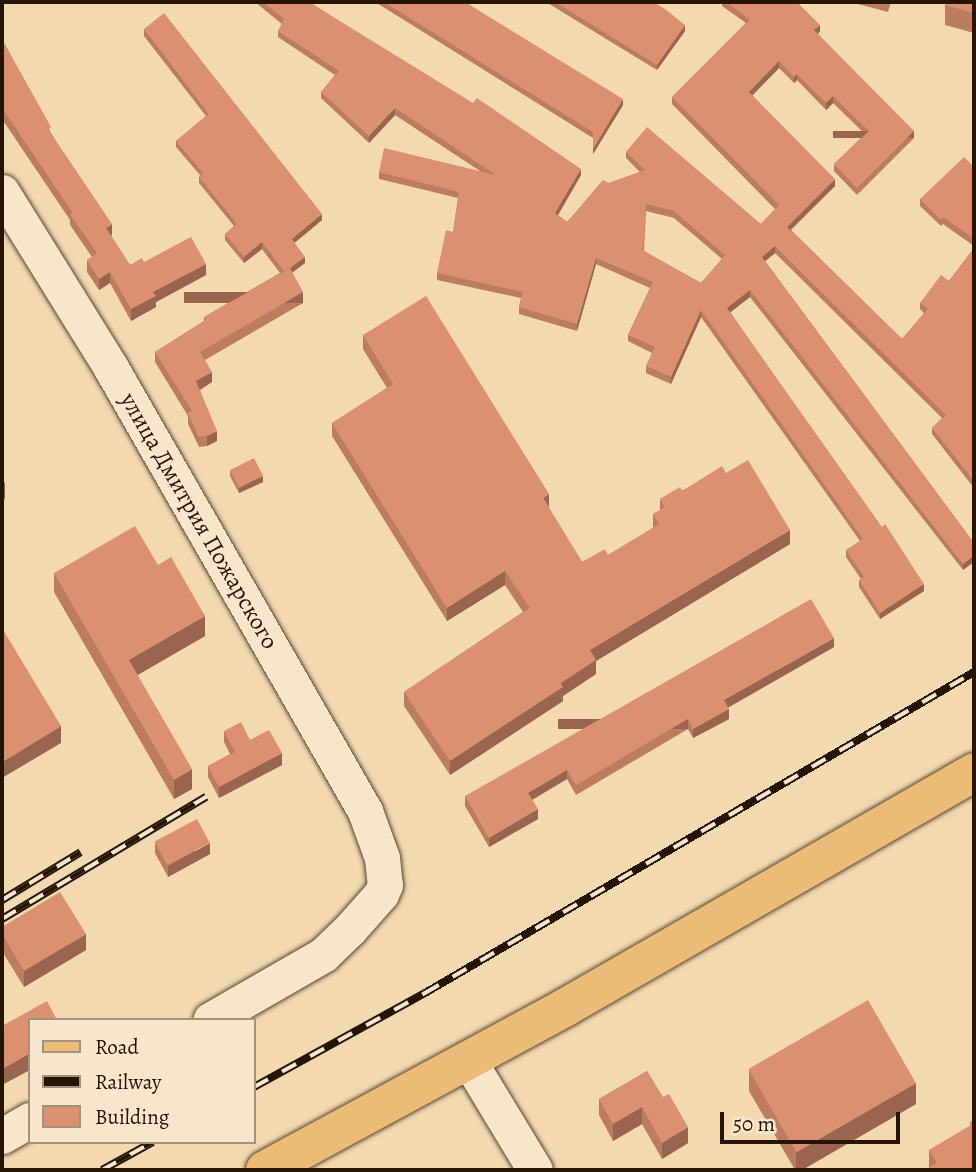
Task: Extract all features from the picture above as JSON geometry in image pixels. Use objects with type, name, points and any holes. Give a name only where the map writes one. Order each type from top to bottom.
[{"type":"main road","points":[[265,1170],[469,1060],[974,772]]},
{"type":"street","name":"улица Дмитрия Пожарского","points":[[2,192],[111,368],[352,788],[365,811],[382,858],[385,884],[381,894],[351,929],[323,955],[213,1018]]},
{"type":"street","points":[[469,1060],[535,1170]]},
{"type":"street","points":[[2,1136],[28,1121]]},
{"type":"building","points":[[263,2],[309,2],[473,103],[477,98],[581,169],[555,213],[567,222],[603,180],[609,183],[645,170],[626,152],[647,127],[761,224],[779,205],[672,97],[750,20],[726,2],[797,2],[820,25],[814,30],[914,131],[857,188],[834,164],[869,131],[833,96],[826,103],[797,74],[794,77],[779,61],[749,92],[835,179],[787,227],[902,339],[928,309],[920,303],[941,275],[949,281],[974,248],[974,481],[932,428],[946,415],[775,246],[762,257],[974,543],[974,555],[963,564],[750,290],[727,308],[882,527],[885,524],[924,584],[880,613],[859,580],[864,577],[846,550],[863,539],[701,310],[671,377],[646,366],[655,347],[628,335],[653,282],[596,258],[577,324],[519,307],[523,292],[437,273],[446,230],[453,232],[459,192],[379,172],[384,148],[496,175],[395,108],[369,136],[321,92],[339,71],[278,31],[284,19]],"holes":[[[646,204],[674,211],[725,255],[701,283],[643,251]]]},
{"type":"building","points":[[384,2],[465,2],[623,99],[593,149],[593,132]]},
{"type":"building","points":[[555,2],[653,2],[685,25],[657,65]]},
{"type":"building","points":[[946,2],[974,2],[974,13],[945,5]]},
{"type":"building","points":[[164,13],[322,214],[292,239],[305,257],[284,271],[262,242],[244,257],[225,234],[236,225],[234,220],[199,177],[203,173],[176,141],[209,114],[144,29]]},
{"type":"building","points":[[2,39],[51,127],[48,129],[112,224],[106,228],[130,265],[142,258],[144,262],[191,237],[206,264],[153,292],[156,296],[131,309],[110,272],[99,279],[87,260],[97,253],[2,108]]},
{"type":"building","points":[[964,157],[974,167],[974,239],[943,217],[941,220],[920,199]]},
{"type":"building","points":[[290,268],[303,292],[200,352],[212,372],[196,381],[217,431],[199,437],[188,413],[192,411],[155,352],[206,320],[204,317]]},
{"type":"building","points":[[426,296],[549,494],[543,498],[582,562],[605,549],[608,555],[659,524],[653,514],[665,507],[660,499],[680,487],[682,491],[722,466],[726,473],[748,460],[790,530],[590,650],[596,660],[561,683],[563,687],[450,761],[404,692],[530,608],[505,571],[447,608],[332,423],[393,384],[363,335]]},
{"type":"building","points":[[254,458],[263,476],[239,488],[230,470]]},
{"type":"building","points":[[135,526],[158,565],[171,557],[205,616],[129,660],[192,769],[174,780],[54,573]]},
{"type":"building","points":[[811,599],[834,638],[724,700],[729,709],[693,729],[688,719],[576,785],[567,770],[528,793],[538,809],[489,838],[465,796]]},
{"type":"building","points":[[2,628],[61,726],[2,762]]},
{"type":"building","points":[[241,722],[250,740],[269,730],[282,753],[219,787],[208,766],[235,752],[224,731]]},
{"type":"building","points":[[197,819],[210,843],[167,865],[155,842]]},
{"type":"building","points":[[60,892],[86,934],[24,971],[2,934],[2,927]]},
{"type":"building","points":[[868,1000],[916,1083],[796,1152],[748,1069]]},
{"type":"building","points":[[47,1001],[56,1018],[28,1018],[28,1054],[2,1069],[2,1026]]},
{"type":"building","points":[[647,1071],[663,1097],[669,1094],[688,1127],[662,1143],[642,1107],[613,1124],[599,1099]]},
{"type":"building","points":[[974,1120],[974,1170],[924,1170],[937,1163],[929,1150],[971,1125],[970,1122]]},
{"type":"railway","points":[[256,1086],[425,993],[974,672]]},
{"type":"railway","points":[[2,919],[206,797]]},
{"type":"railway","points":[[2,900],[81,852]]},
{"type":"railway","points":[[102,1170],[149,1144]]}]
